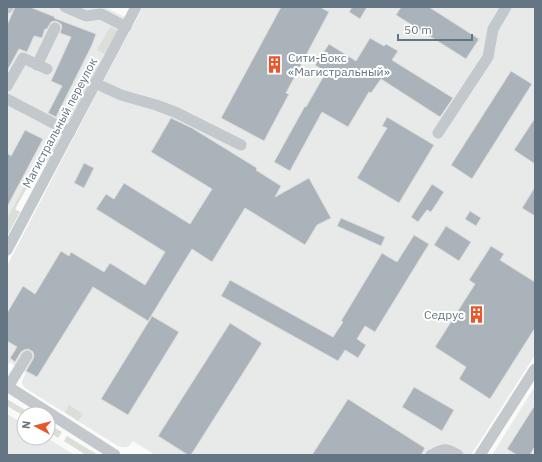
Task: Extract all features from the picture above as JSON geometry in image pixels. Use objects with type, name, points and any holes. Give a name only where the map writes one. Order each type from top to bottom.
[{"type":"street","points":[[65,7],[86,16],[100,14],[126,27]]},
{"type":"street","name":"Магистральный переулок","points":[[7,250],[136,7]]},
{"type":"street","points":[[438,133],[488,57],[493,29],[506,7]]},
{"type":"street","points":[[7,86],[23,58],[42,67],[55,28]]},
{"type":"street","points":[[95,82],[120,94],[175,112],[241,145]]},
{"type":"street","points":[[7,99],[70,132]]},
{"type":"street","points":[[27,356],[7,386],[115,455]]},
{"type":"street","points":[[480,455],[535,369]]},
{"type":"street","points":[[431,455],[442,450],[449,450],[458,455]]},
{"type":"shaded area","points":[[7,7],[104,7],[125,17],[47,162],[42,160],[15,209],[20,212],[7,236]]},
{"type":"shaded area","points":[[143,7],[535,7],[535,355],[471,455],[155,455],[133,441],[126,447],[118,446],[25,388],[22,381],[26,373],[10,362],[7,366],[7,266]]},
{"type":"shaded area","points":[[110,27],[118,31],[105,54],[97,50]]},
{"type":"shaded area","points":[[90,63],[98,67],[70,119],[65,123],[59,122]]},
{"type":"shaded area","points":[[55,129],[58,137],[56,146],[47,162],[42,160],[15,209],[20,212],[7,236],[7,219]]},
{"type":"shaded area","points":[[535,386],[535,455],[492,455]]},
{"type":"shaded area","points":[[7,399],[19,406],[16,406],[16,411],[7,406]]},
{"type":"shaded area","points":[[69,405],[83,414],[78,421],[65,412]]},
{"type":"shaded area","points":[[7,414],[16,419],[16,446],[56,446],[56,443],[75,455],[7,455]]},
{"type":"shaded area","points":[[56,429],[62,432],[58,438],[56,437]]},
{"type":"shaded area","points":[[67,436],[98,455],[86,455],[64,441]]},
{"type":"building","points":[[15,7],[30,7],[96,34],[56,117],[48,113],[62,86],[51,81],[71,37],[60,33],[62,27],[61,24],[55,21],[51,22],[47,29],[45,29],[42,38],[34,36],[27,52],[19,49],[7,71],[7,25]]},
{"type":"building","name":"Сити-Бокс «Магистральный»","points":[[281,7],[320,7],[329,12],[286,93],[289,94],[264,141],[221,118]]},
{"type":"building","points":[[352,7],[367,7],[360,19],[349,12]]},
{"type":"building","points":[[401,7],[429,7],[479,39],[466,59],[396,15]]},
{"type":"building","points":[[370,38],[384,46],[386,44],[398,51],[392,60],[453,98],[440,117],[381,79],[371,93],[369,92],[348,127],[322,112],[290,171],[274,162],[326,72],[315,65],[329,44],[356,61]]},
{"type":"building","points":[[511,71],[532,84],[472,179],[451,165]]},
{"type":"building","points":[[387,117],[434,145],[399,203],[357,178],[387,128],[382,126]]},
{"type":"building","points":[[171,118],[192,128],[257,168],[256,170],[281,186],[275,197],[309,178],[331,218],[317,225],[305,245],[245,208],[212,262],[192,249],[148,321],[93,287],[37,377],[26,371],[33,359],[33,352],[28,349],[24,350],[15,362],[10,358],[17,347],[7,341],[7,313],[23,286],[35,294],[61,251],[69,256],[71,252],[104,272],[110,263],[145,285],[165,252],[96,209],[106,194],[114,199],[124,183],[190,224],[212,189],[151,152]]},
{"type":"building","points":[[535,118],[535,164],[514,150]]},
{"type":"building","points":[[25,130],[43,139],[7,207],[7,153],[11,156]]},
{"type":"building","points":[[84,163],[94,168],[84,188],[74,183]]},
{"type":"building","points":[[432,184],[444,192],[431,212],[427,210],[418,222],[411,217]]},
{"type":"building","points":[[535,187],[535,216],[522,208]]},
{"type":"building","points":[[470,211],[481,218],[476,226],[465,219]]},
{"type":"building","points":[[341,218],[385,237],[381,246],[337,226]]},
{"type":"building","points":[[446,226],[471,242],[459,261],[434,245]]},
{"type":"building","points":[[414,235],[429,244],[375,332],[365,326],[357,339],[366,345],[358,358],[345,350],[338,361],[221,296],[230,280],[333,337],[382,253],[397,262]]},
{"type":"building","points":[[491,246],[504,254],[500,260],[535,282],[535,328],[490,399],[459,379],[466,367],[435,347],[475,284],[469,280]]},
{"type":"building","points":[[152,316],[179,332],[128,415],[101,399]]},
{"type":"building","points":[[230,323],[262,343],[191,455],[188,455],[158,436]]},
{"type":"building","points":[[414,387],[454,410],[442,431],[402,407]]},
{"type":"building","points":[[348,399],[425,448],[421,455],[312,455]]},
{"type":"building","points":[[535,405],[535,446],[530,455],[517,455],[507,449]]},
{"type":"place","name":"Сити-Бокс «Магистральный»","points":[[275,65]]},
{"type":"place","name":"Седрус","points":[[477,315]]}]
